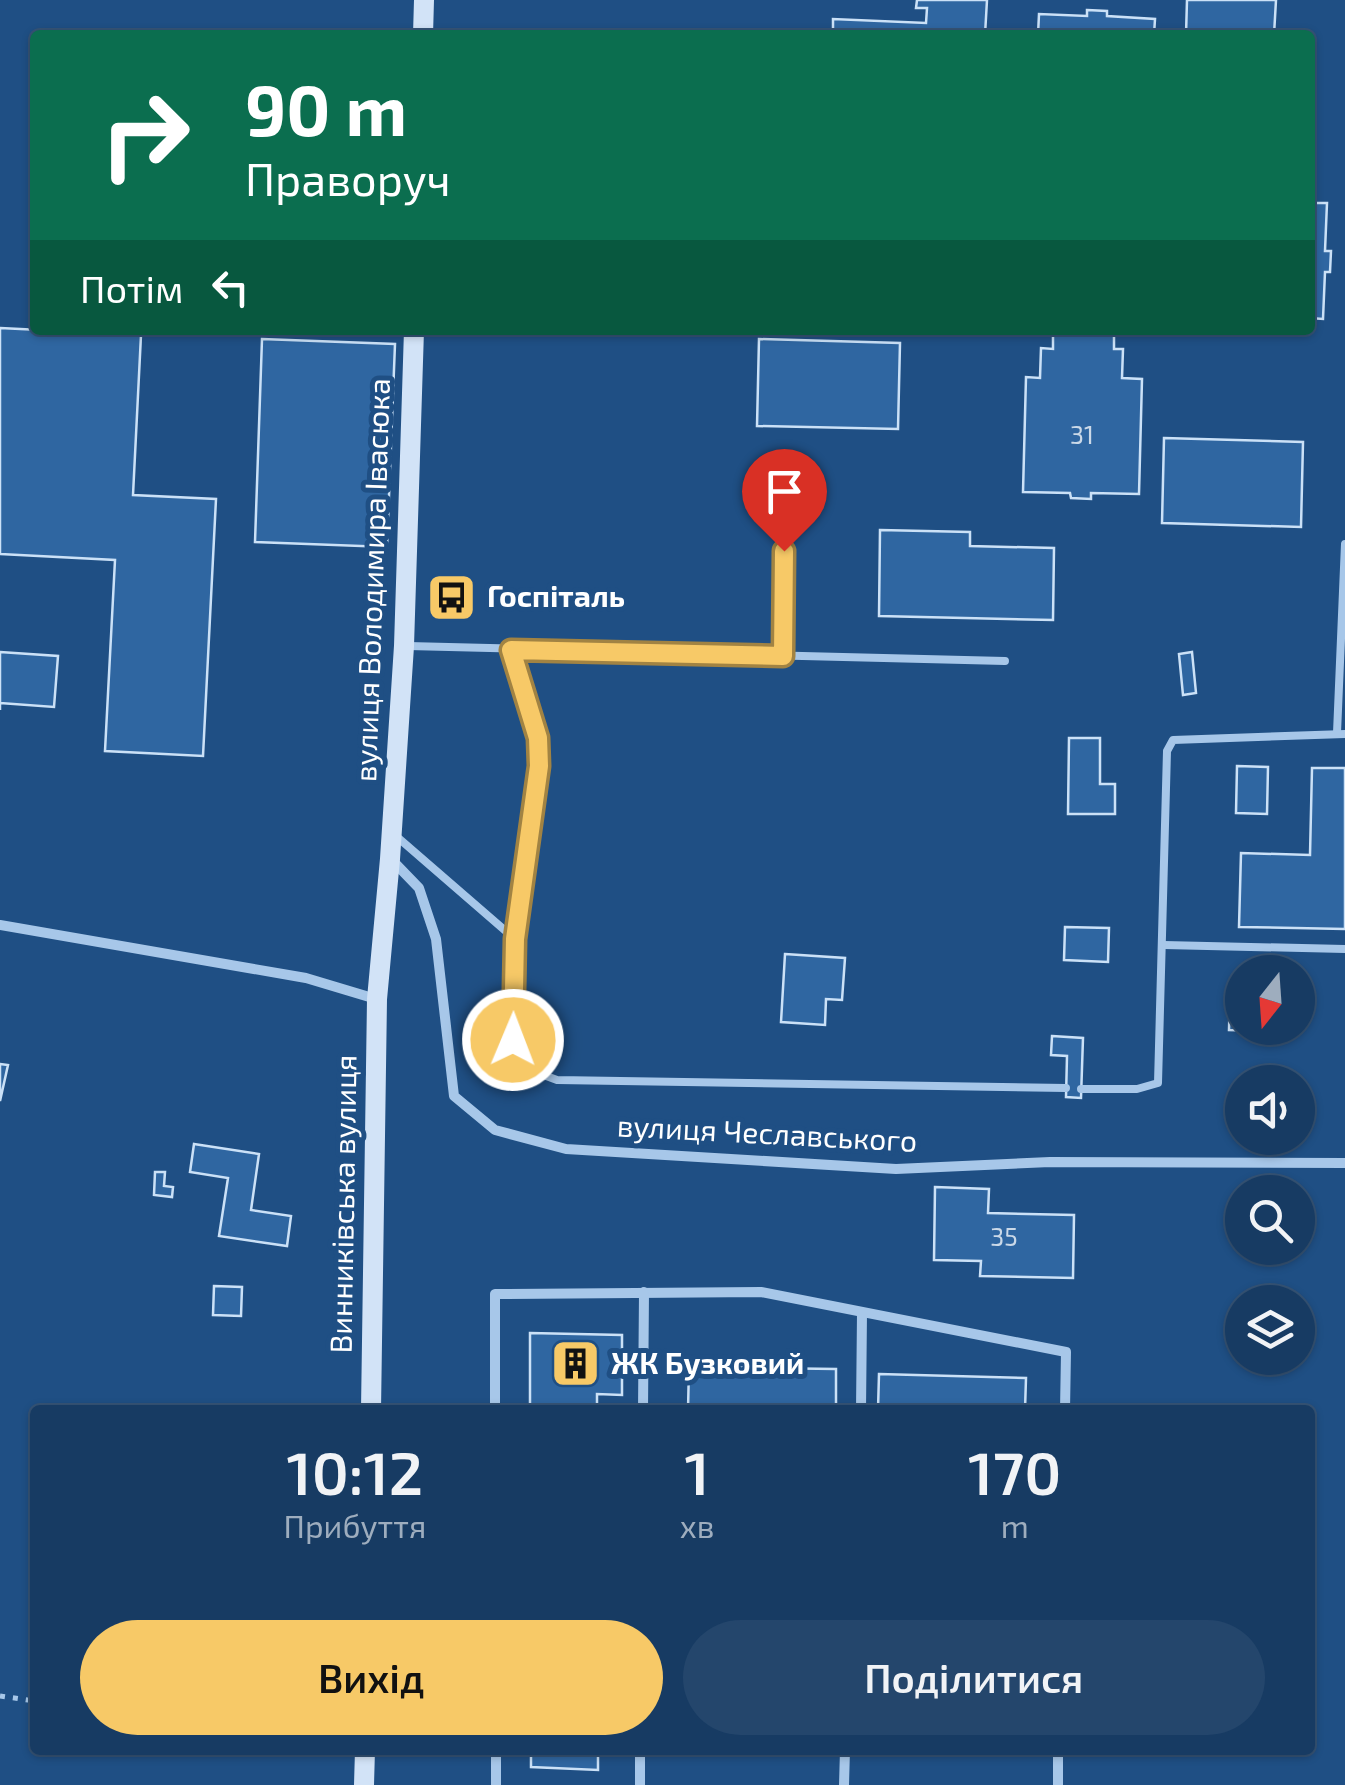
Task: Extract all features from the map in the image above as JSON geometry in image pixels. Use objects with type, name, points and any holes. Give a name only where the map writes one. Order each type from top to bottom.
[{"type":"main road","points":[[423,30],[424,0]]},
{"type":"main road","name":"вулиця Володимира Івасюка","points":[[390,859],[404,646],[414,335]]},
{"type":"main road","name":"Винниківська вулиця","points":[[371,1405],[377,999],[390,859]]},
{"type":"main road","points":[[364,1785],[365,1755]]},
{"type":"street","name":"вулиця Чеславського","points":[[390,859],[419,888],[436,939],[454,1096],[495,1130],[566,1149],[896,1169],[1050,1162],[1345,1163]]},
{"type":"street","points":[[0,926],[306,978],[377,999]]},
{"type":"street","points":[[643,1405],[644,1292]]},
{"type":"street","points":[[495,1405],[495,1294],[644,1292],[761,1292],[1066,1352],[1065,1405]]},
{"type":"street","points":[[861,1405],[862,1313]]},
{"type":"street","points":[[496,1755],[496,1785]]},
{"type":"street","points":[[640,1755],[640,1785]]},
{"type":"street","points":[[844,1785],[845,1755]]},
{"type":"street","points":[[1058,1755],[1058,1785]]},
{"type":"lane","points":[[783,656],[786,481]]},
{"type":"lane","points":[[1082,1089],[1137,1089],[1158,1083],[1167,751],[1173,740],[1341,734],[1345,544]]},
{"type":"lane","points":[[404,646],[1005,661]]},
{"type":"lane","points":[[511,650],[538,738],[539,766],[515,939],[513,1040],[522,1066],[557,1080],[1066,1088]]},
{"type":"lane","points":[[392,833],[515,939]]},
{"type":"lane","points":[[1164,945],[1345,948]]},
{"type":"path","points":[[0,1696],[30,1700]]},
{"type":"building","points":[[917,0],[987,0],[985,30],[833,30],[833,19],[926,23],[927,8],[916,8]]},
{"type":"building","points":[[1187,0],[1276,0],[1274,30],[1186,30]]},
{"type":"building","points":[[1087,10],[1107,11],[1107,16],[1155,19],[1154,30],[1038,30],[1039,14],[1087,16]]},
{"type":"building","points":[[1315,203],[1327,203],[1325,251],[1331,251],[1330,272],[1325,272],[1323,319],[1315,318]]},
{"type":"building","points":[[0,328],[30,329],[30,335],[141,335],[133,495],[216,499],[203,756],[105,751],[115,560],[0,554]]},
{"type":"building","points":[[1053,335],[1114,335],[1114,349],[1123,349],[1122,378],[1142,379],[1139,494],[1091,493],[1091,499],[1071,498],[1070,493],[1023,492],[1026,377],[1040,378],[1041,348],[1053,349]]},
{"type":"building","points":[[262,339],[395,344],[387,547],[255,542]]},
{"type":"building","points":[[759,339],[900,343],[898,429],[757,426]]},
{"type":"building","points":[[1164,438],[1303,442],[1301,527],[1162,523]]},
{"type":"building","points":[[880,530],[970,532],[970,546],[1054,548],[1053,620],[879,616]]},
{"type":"building","points":[[0,652],[58,656],[54,707],[0,703]]},
{"type":"building","points":[[1192,652],[1196,693],[1183,695],[1179,654]]},
{"type":"building","points":[[1069,738],[1100,738],[1100,784],[1115,784],[1115,814],[1068,814]]},
{"type":"building","points":[[1237,766],[1268,767],[1267,814],[1236,813]]},
{"type":"building","points":[[1312,768],[1345,768],[1345,929],[1239,927],[1241,853],[1310,855]]},
{"type":"building","points":[[1065,927],[1109,928],[1108,962],[1064,960]]},
{"type":"building","points":[[785,954],[845,958],[842,1000],[826,999],[825,1025],[781,1022]]},
{"type":"building","points":[[1052,1036],[1083,1038],[1081,1098],[1066,1097],[1067,1056],[1051,1055]]},
{"type":"building","points":[[0,1064],[8,1065],[0,1101]]},
{"type":"building","points":[[194,1144],[259,1154],[251,1210],[291,1216],[287,1246],[219,1236],[228,1178],[190,1172]]},
{"type":"building","points":[[155,1172],[165,1172],[164,1186],[173,1187],[172,1197],[154,1195]]},
{"type":"building","points":[[935,1187],[989,1189],[988,1213],[1074,1215],[1073,1278],[980,1276],[981,1261],[934,1260]]},
{"type":"building","points":[[214,1286],[242,1287],[241,1316],[213,1315]]},
{"type":"building","name":"ЖК Бузковий","points":[[530,1333],[622,1335],[622,1395],[597,1394],[597,1405],[530,1405]]},
{"type":"building","points":[[689,1367],[836,1369],[836,1405],[688,1405]]},
{"type":"building","points":[[879,1374],[1026,1378],[1025,1405],[878,1405]]},
{"type":"building","points":[[531,1755],[598,1755],[598,1770],[531,1767]]},
{"type":"place","name":"Госпіталь","points":[[452,597]]},
{"type":"place","name":"ЖК Бузковий","points":[[576,1364]]},
{"type":"route","points":[[513,1040],[515,939],[539,766],[538,738],[511,650],[783,656],[784,551]]}]
